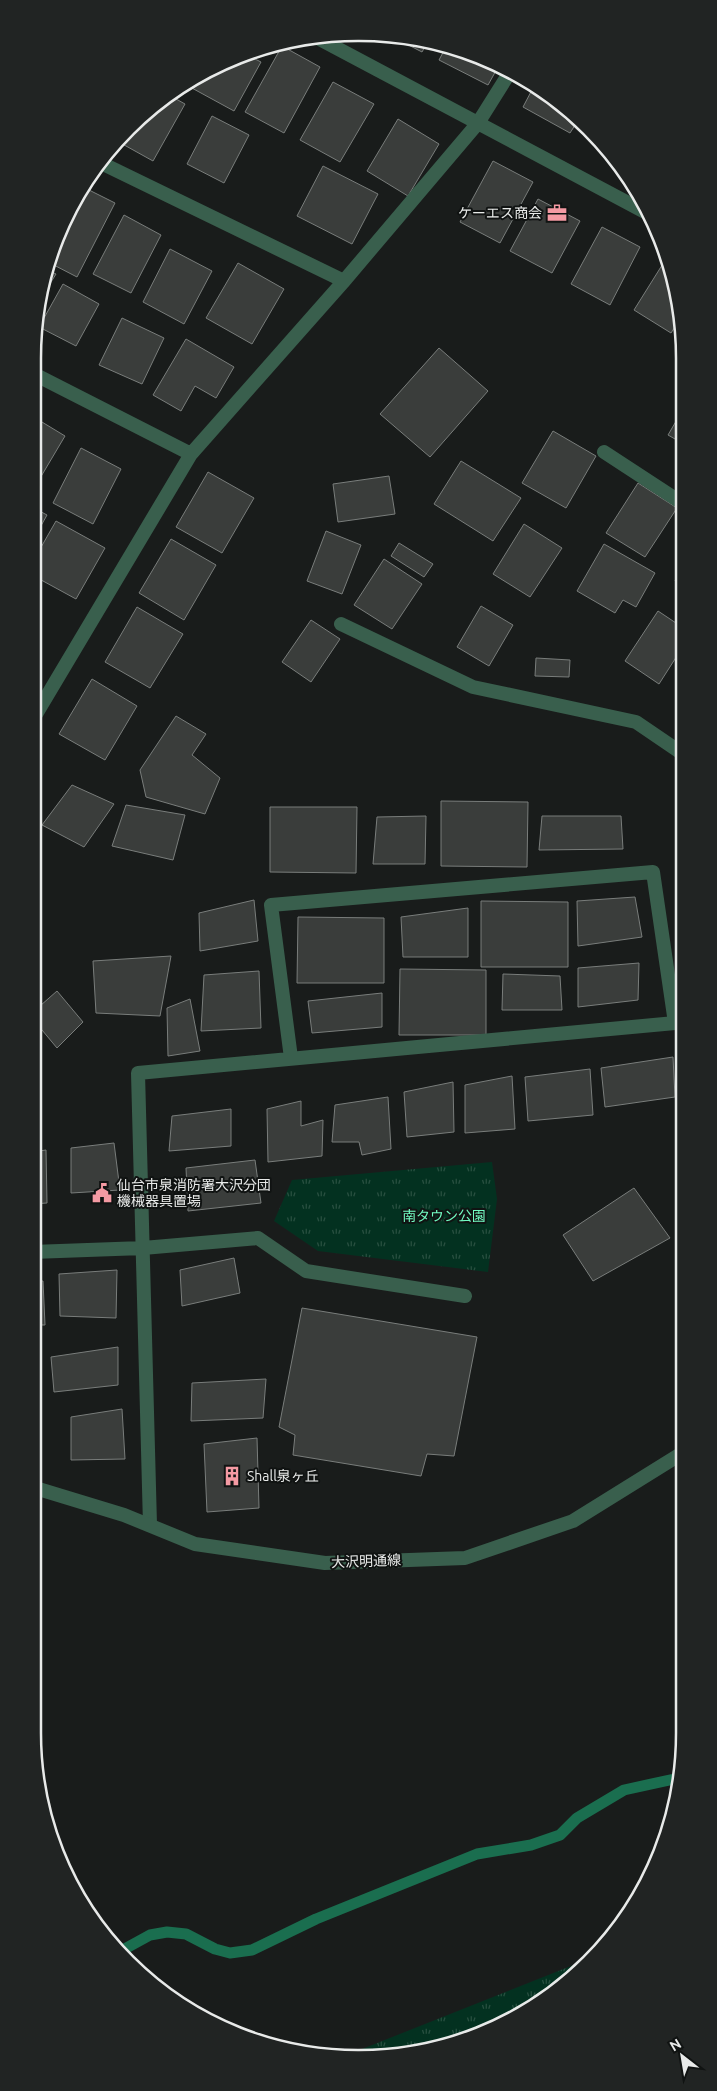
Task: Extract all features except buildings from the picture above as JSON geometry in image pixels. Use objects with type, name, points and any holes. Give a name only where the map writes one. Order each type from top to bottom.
[{"type":"street","points":[[327,43],[637,208]]},
{"type":"street","points":[[41,706],[191,454],[344,281],[478,123],[506,78]]},
{"type":"street","points":[[107,166],[344,281]]},
{"type":"street","points":[[41,378],[191,454]]},
{"type":"street","points":[[604,452],[676,498]]},
{"type":"street","points":[[341,624],[473,686],[636,722],[676,749]]},
{"type":"street","points":[[150,1525],[138,1073],[675,1023],[653,872],[271,905],[291,1058]]},
{"type":"street","points":[[41,1252],[143,1248],[258,1238],[306,1272],[465,1296]]},
{"type":"street","name":"大沢明通線","points":[[41,1491],[124,1515],[195,1544],[325,1563],[465,1558],[573,1521],[676,1457]]},
{"type":"green space","name":"南タウン公園","points":[[492,1162],[497,1199],[488,1272],[318,1251],[274,1221],[292,1180]]},
{"type":"green space","points":[[575,1964],[535,1996],[480,2026],[420,2044],[360,2050]]},
{"type":"waterway","points":[[126,1948],[150,1935],[167,1932],[186,1934],[215,1949],[230,1953],[252,1950],[316,1919],[477,1854],[531,1845],[560,1835],[577,1818],[624,1790],[672,1779]]},
{"type":"place","name":"ケーエス商会","points":[[557,213]]},
{"type":"place","name":"仙台市泉消防署大沢分団 機械器具置場","points":[[102,1193]]},
{"type":"place","name":"Shall泉ヶ丘","points":[[232,1476]]}]
